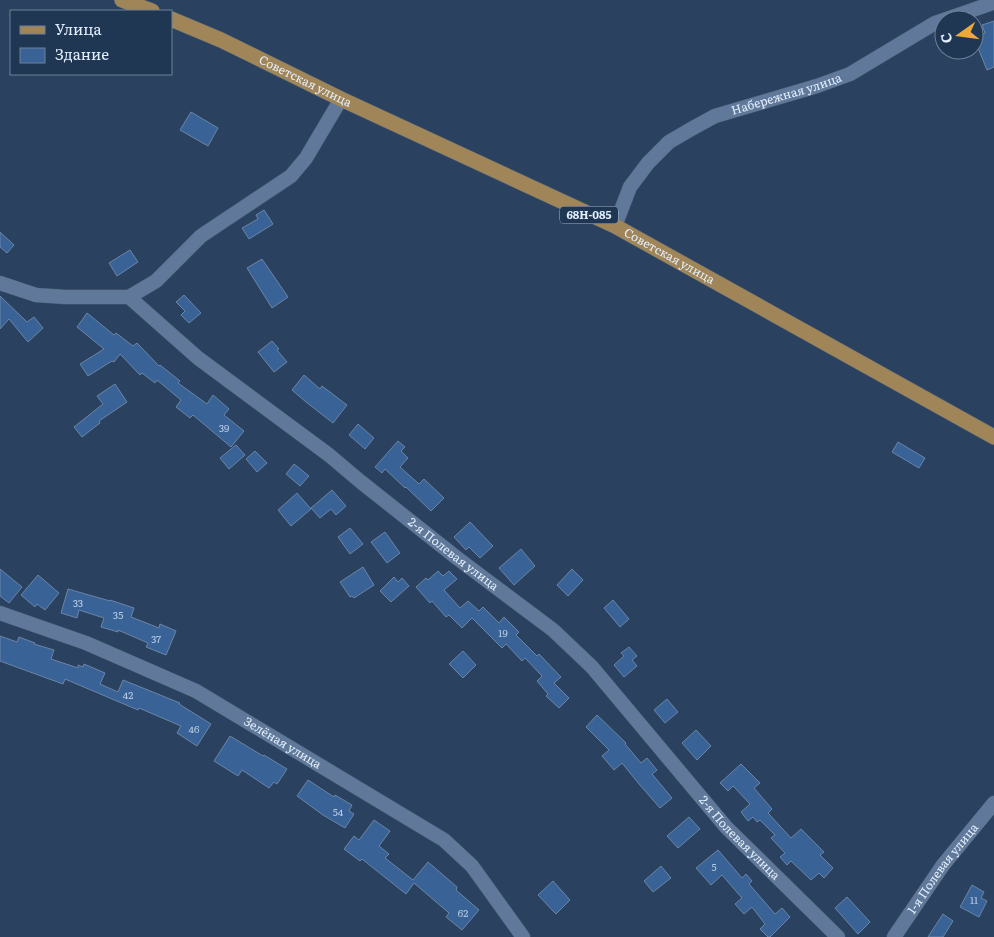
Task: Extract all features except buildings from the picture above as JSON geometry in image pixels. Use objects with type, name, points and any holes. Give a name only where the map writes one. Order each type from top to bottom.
[{"type":"main road","points":[[122,0],[149,10]]},
{"type":"main road","name":"Советская улица","points":[[172,19],[221,40],[341,99],[614,226],[994,437]]},
{"type":"street","name":"Набережная улица","points":[[614,226],[630,187],[648,162],[669,142],[715,116],[818,86],[850,74],[935,23],[994,1]]},
{"type":"street","points":[[0,284],[36,295],[129,297],[156,281],[201,236],[291,176],[306,158],[341,99]]},
{"type":"street","name":"2-я Полевая улица","points":[[129,297],[198,358],[329,455],[472,570],[553,630],[592,667],[726,827],[838,937]]},
{"type":"street","name":"Зелёная улица","points":[[0,613],[86,643],[196,691],[444,840],[472,866],[523,937]]},
{"type":"street","name":"1-я Полевая улица","points":[[894,937],[943,865],[994,803]]}]
